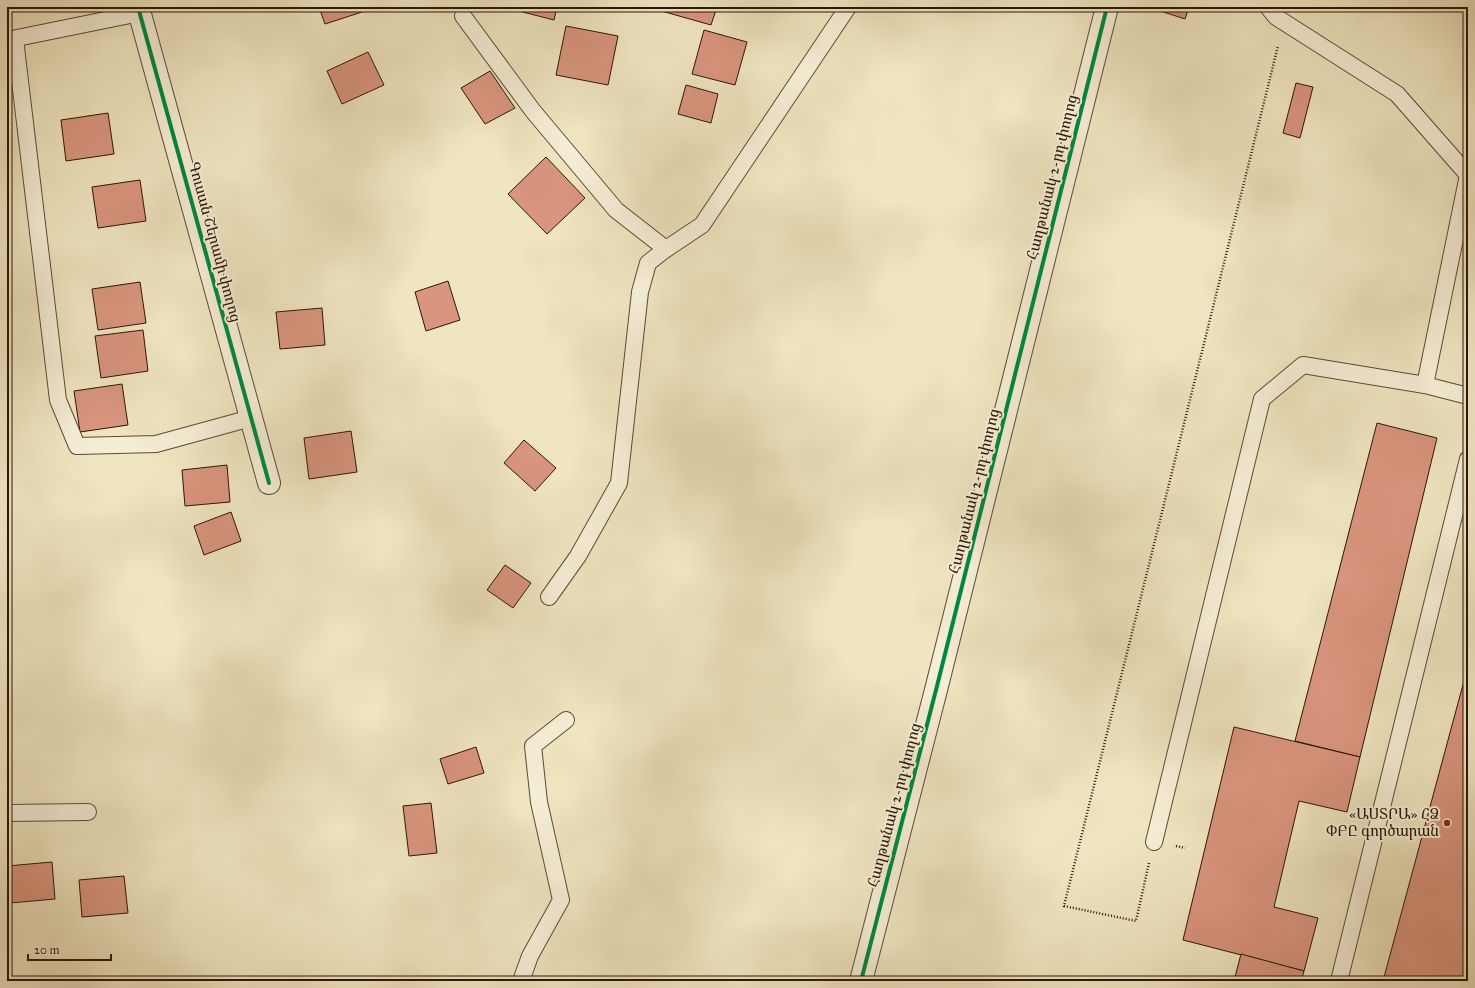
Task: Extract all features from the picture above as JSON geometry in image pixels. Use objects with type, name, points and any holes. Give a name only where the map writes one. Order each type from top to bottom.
[{"type":"street","name":"Հաղթանակ 2-րդ փողոց","points":[[861,981],[939,678],[1107,7]]},
{"type":"street","name":"Գուսան Շերամի փողոց","points":[[139,10],[269,483]]},
{"type":"lane","points":[[548,597],[578,556],[619,483],[640,292],[648,263],[702,225],[848,7]]},
{"type":"lane","points":[[1268,7],[1276,17],[1397,94],[1468,175],[1425,385]]},
{"type":"lane","points":[[139,10],[11,39],[58,400],[77,446],[156,444],[251,418]]},
{"type":"lane","points":[[463,16],[533,111],[616,210],[666,249]]},
{"type":"lane","points":[[1154,842],[1262,399],[1303,365],[1425,385],[1468,396]]},
{"type":"lane","points":[[1339,981],[1468,459]]},
{"type":"lane","points":[[521,981],[530,956],[561,900],[539,802],[532,746],[566,720]]},
{"type":"lane","points":[[7,812],[88,812]]},
{"type":"path","points":[[1185,848],[1154,842],[1136,921],[1064,906],[1284,22]]},
{"type":"building","points":[[319,7],[361,7],[362,12],[325,24]]},
{"type":"building","points":[[503,7],[557,7],[554,20]]},
{"type":"building","points":[[659,7],[717,7],[711,25],[658,10]]},
{"type":"building","points":[[1148,7],[1189,7],[1185,19]]},
{"type":"building","points":[[566,26],[618,36],[608,85],[556,75]]},
{"type":"building","points":[[704,30],[747,42],[735,85],[692,74]]},
{"type":"building","points":[[368,52],[384,85],[342,104],[327,71]]},
{"type":"building","points":[[490,71],[515,108],[485,124],[461,88]]},
{"type":"building","points":[[1296,83],[1313,87],[1300,138],[1283,133]]},
{"type":"building","points":[[686,85],[718,94],[711,123],[678,114]]},
{"type":"building","points":[[108,113],[114,154],[66,161],[61,120]]},
{"type":"building","points":[[546,157],[585,198],[547,234],[508,194]]},
{"type":"building","points":[[140,180],[146,221],[98,228],[92,187]]},
{"type":"building","points":[[448,281],[460,320],[426,331],[415,292]]},
{"type":"building","points":[[140,282],[146,323],[98,330],[92,289]]},
{"type":"building","points":[[322,308],[325,345],[280,349],[276,312]]},
{"type":"building","points":[[143,330],[148,371],[101,378],[95,336]]},
{"type":"building","points":[[122,384],[128,425],[80,432],[74,391]]},
{"type":"building","points":[[1377,423],[1437,438],[1360,757],[1295,741]]},
{"type":"building","points":[[351,431],[357,472],[309,479],[304,438]]},
{"type":"building","points":[[524,440],[556,468],[535,491],[504,463]]},
{"type":"building","points":[[227,465],[230,502],[185,506],[182,470]]},
{"type":"building","points":[[231,512],[241,541],[204,555],[194,526]]},
{"type":"building","points":[[505,565],[531,583],[513,608],[487,590]]},
{"type":"building","name":"«ԱՍՏՐԱ» ՀՁ ՓԲԸ գործարան","points":[[1468,666],[1468,981],[1383,981]]},
{"type":"building","points":[[1234,727],[1360,757],[1347,812],[1299,801],[1274,907],[1318,918],[1304,971],[1183,940]]},
{"type":"building","points":[[476,747],[484,773],[448,784],[440,759]]},
{"type":"building","points":[[431,803],[437,853],[409,856],[403,806]]},
{"type":"building","points":[[52,862],[55,899],[10,903],[7,866]]},
{"type":"building","points":[[124,876],[128,913],[82,917],[79,880]]},
{"type":"building","points":[[1241,954],[1304,971],[1301,981],[1234,981]]},
{"type":"cycle path","points":[[138,7],[269,483]]},
{"type":"cycle path","points":[[861,981],[937,686],[1107,7]]},
{"type":"place","name":"«ԱՍՏՐԱ» ՀՁ ՓԲԸ գործարան","points":[[1447,823]]}]
